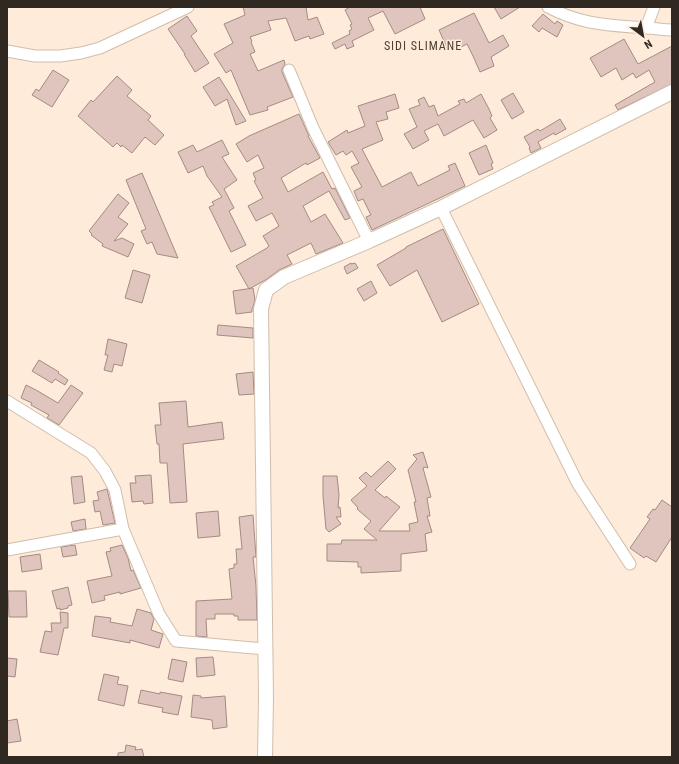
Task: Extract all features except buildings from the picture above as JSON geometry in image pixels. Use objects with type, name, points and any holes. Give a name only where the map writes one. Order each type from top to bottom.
[{"type":"main road","points":[[265,757],[266,697],[261,309],[266,290],[284,277],[369,241],[441,208],[672,92]]},
{"type":"street","points":[[7,51],[35,56],[60,56],[81,53],[100,48],[188,7]]},
{"type":"street","points":[[548,7],[561,14],[607,26],[672,30]]},
{"type":"street","points":[[646,28],[654,7]]},
{"type":"street","points":[[289,70],[313,128],[369,241]]},
{"type":"street","points":[[441,208],[578,484],[630,564]]},
{"type":"street","points":[[7,401],[91,453],[105,471],[115,490],[122,529],[159,614],[176,641],[265,649]]},
{"type":"street","points":[[7,550],[122,529]]},
{"type":"district","name":"SIDI SLIMANE","points":[[423,46]]}]
